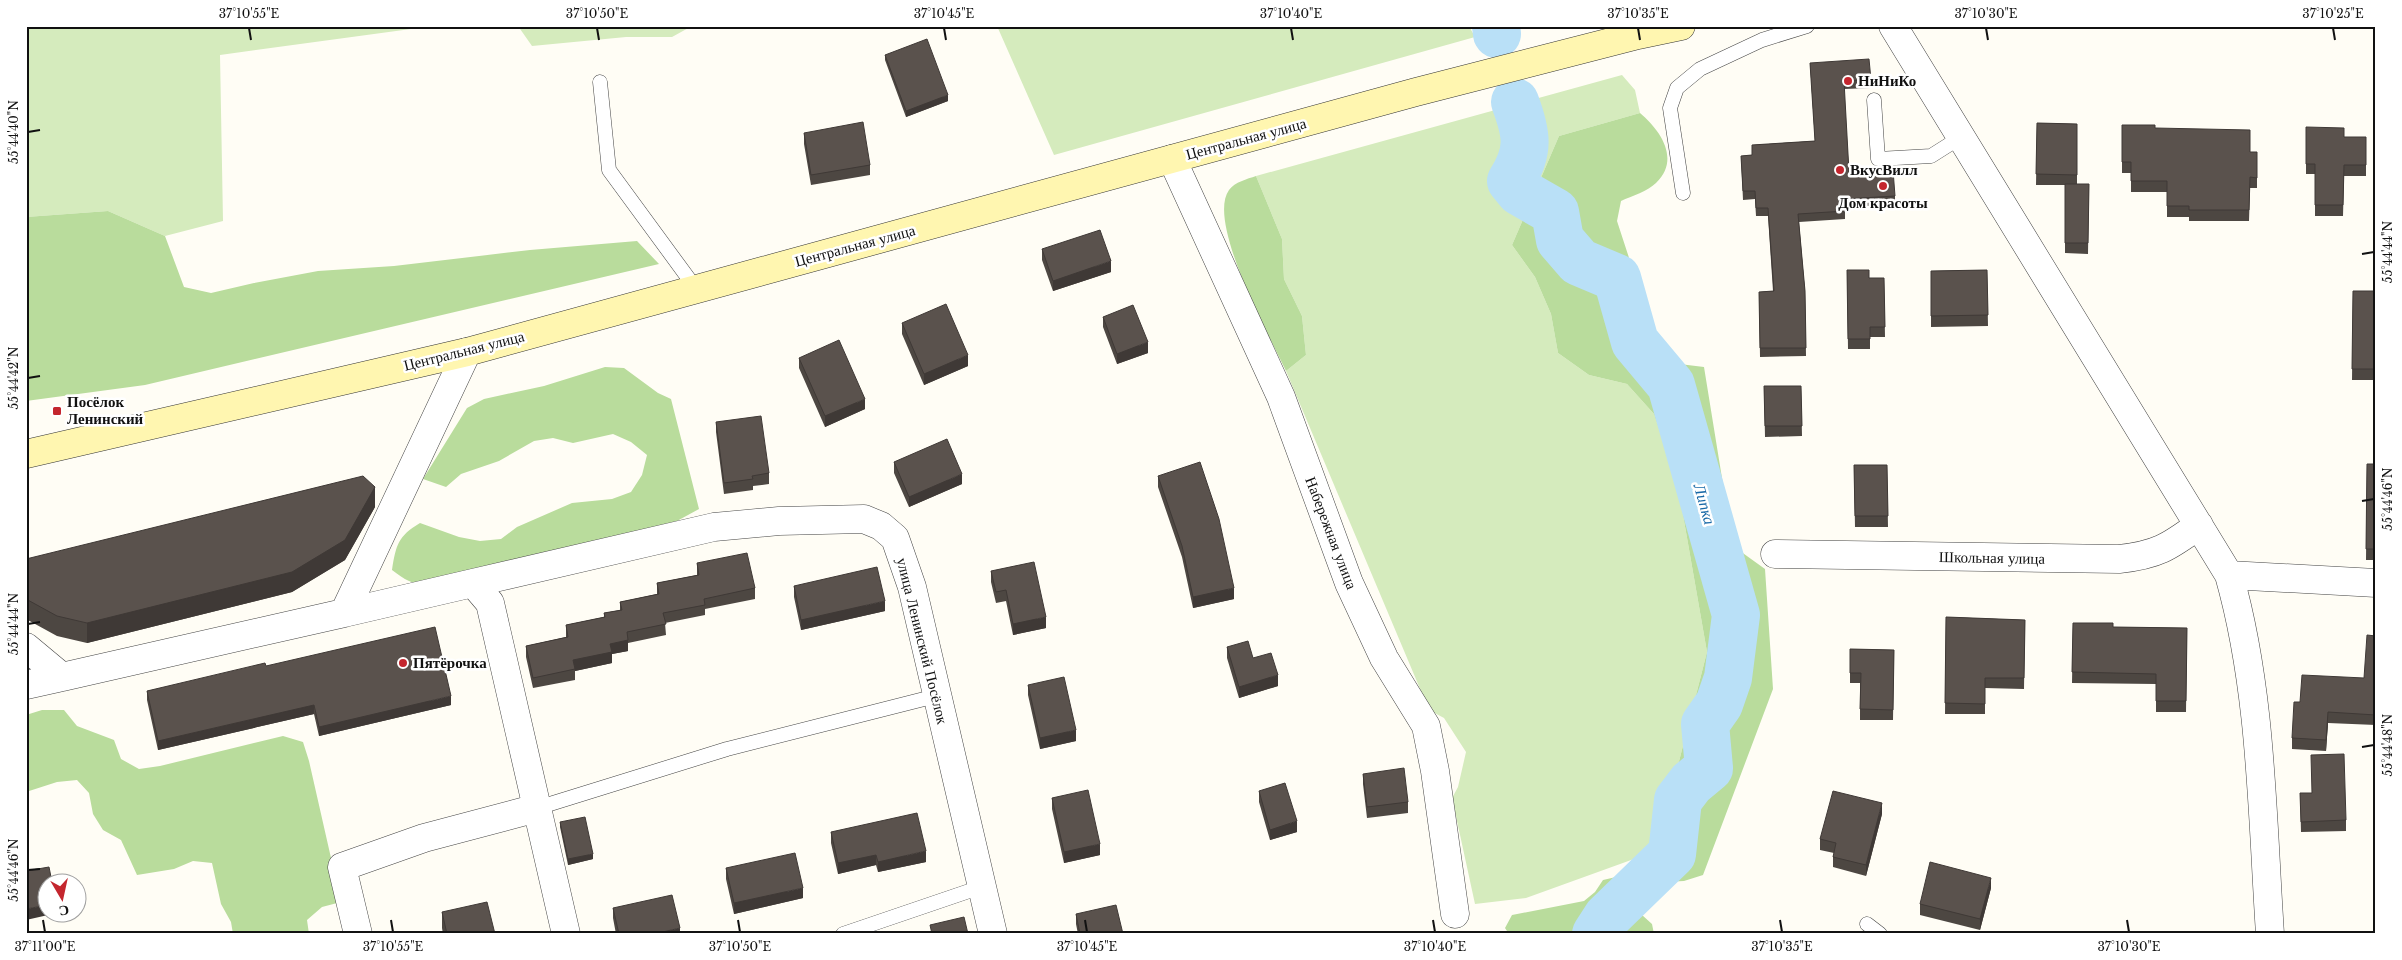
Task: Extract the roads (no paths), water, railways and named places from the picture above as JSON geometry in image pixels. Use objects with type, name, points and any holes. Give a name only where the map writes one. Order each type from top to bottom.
[{"type":"main road","name":"Центральная улица","points":[[26,454],[467,352],[1416,92],[1638,35],[1682,26]]},
{"type":"street","points":[[1893,26],[2229,575],[2240,615],[2254,709],[2270,934]]},
{"type":"street","name":"Набережная улица","points":[[1172,159],[1280,397],[1349,584],[1384,658],[1426,726],[1435,771],[1455,914]]},
{"type":"street","points":[[344,613],[467,352]]},
{"type":"street","name":"улица Ленинский Посёлок","points":[[26,685],[714,527],[779,521],[864,519],[881,526],[895,538],[912,587],[993,934]]},
{"type":"street","name":"Школьная улица","points":[[1775,554],[2119,560],[2147,556],[2175,543],[2199,525]]},
{"type":"street","points":[[2229,575],[2376,583]]},
{"type":"street","points":[[473,583],[490,603],[566,934]]},
{"type":"street","points":[[26,647],[62,676]]},
{"type":"street","points":[[358,934],[342,867],[424,838],[538,808]]},
{"type":"lane","points":[[1683,193],[1670,108],[1676,88],[1700,70],[1762,40],[1807,26]]},
{"type":"lane","points":[[600,82],[609,170],[697,290]]},
{"type":"lane","points":[[1874,100],[1878,159],[1931,156],[1961,137]]},
{"type":"lane","points":[[538,808],[728,749],[936,696]]},
{"type":"lane","points":[[843,934],[981,887]]},
{"type":"lane","points":[[1867,924],[1880,934]]},
{"type":"waterway","name":"Липка","points":[[1496,26],[1497,34]]},
{"type":"waterway","name":"Липка","points":[[1515,102],[1525,142],[1521,160],[1511,181],[1520,192],[1555,212],[1560,240],[1579,262],[1617,278],[1635,342],[1671,385],[1736,615],[1728,678],[1719,704],[1705,724],[1709,768],[1691,783],[1678,800],[1672,854],[1607,917],[1596,934]]},
{"type":"place","name":"НиНиКо","points":[[1848,81]]},
{"type":"place","name":"ВкусВилл","points":[[1840,170]]},
{"type":"place","name":"Дом красоты","points":[[1883,186]]},
{"type":"place","name":"Посёлок Ленинский","points":[[57,411]]},
{"type":"place","name":"Пятёрочка","points":[[403,663]]}]
